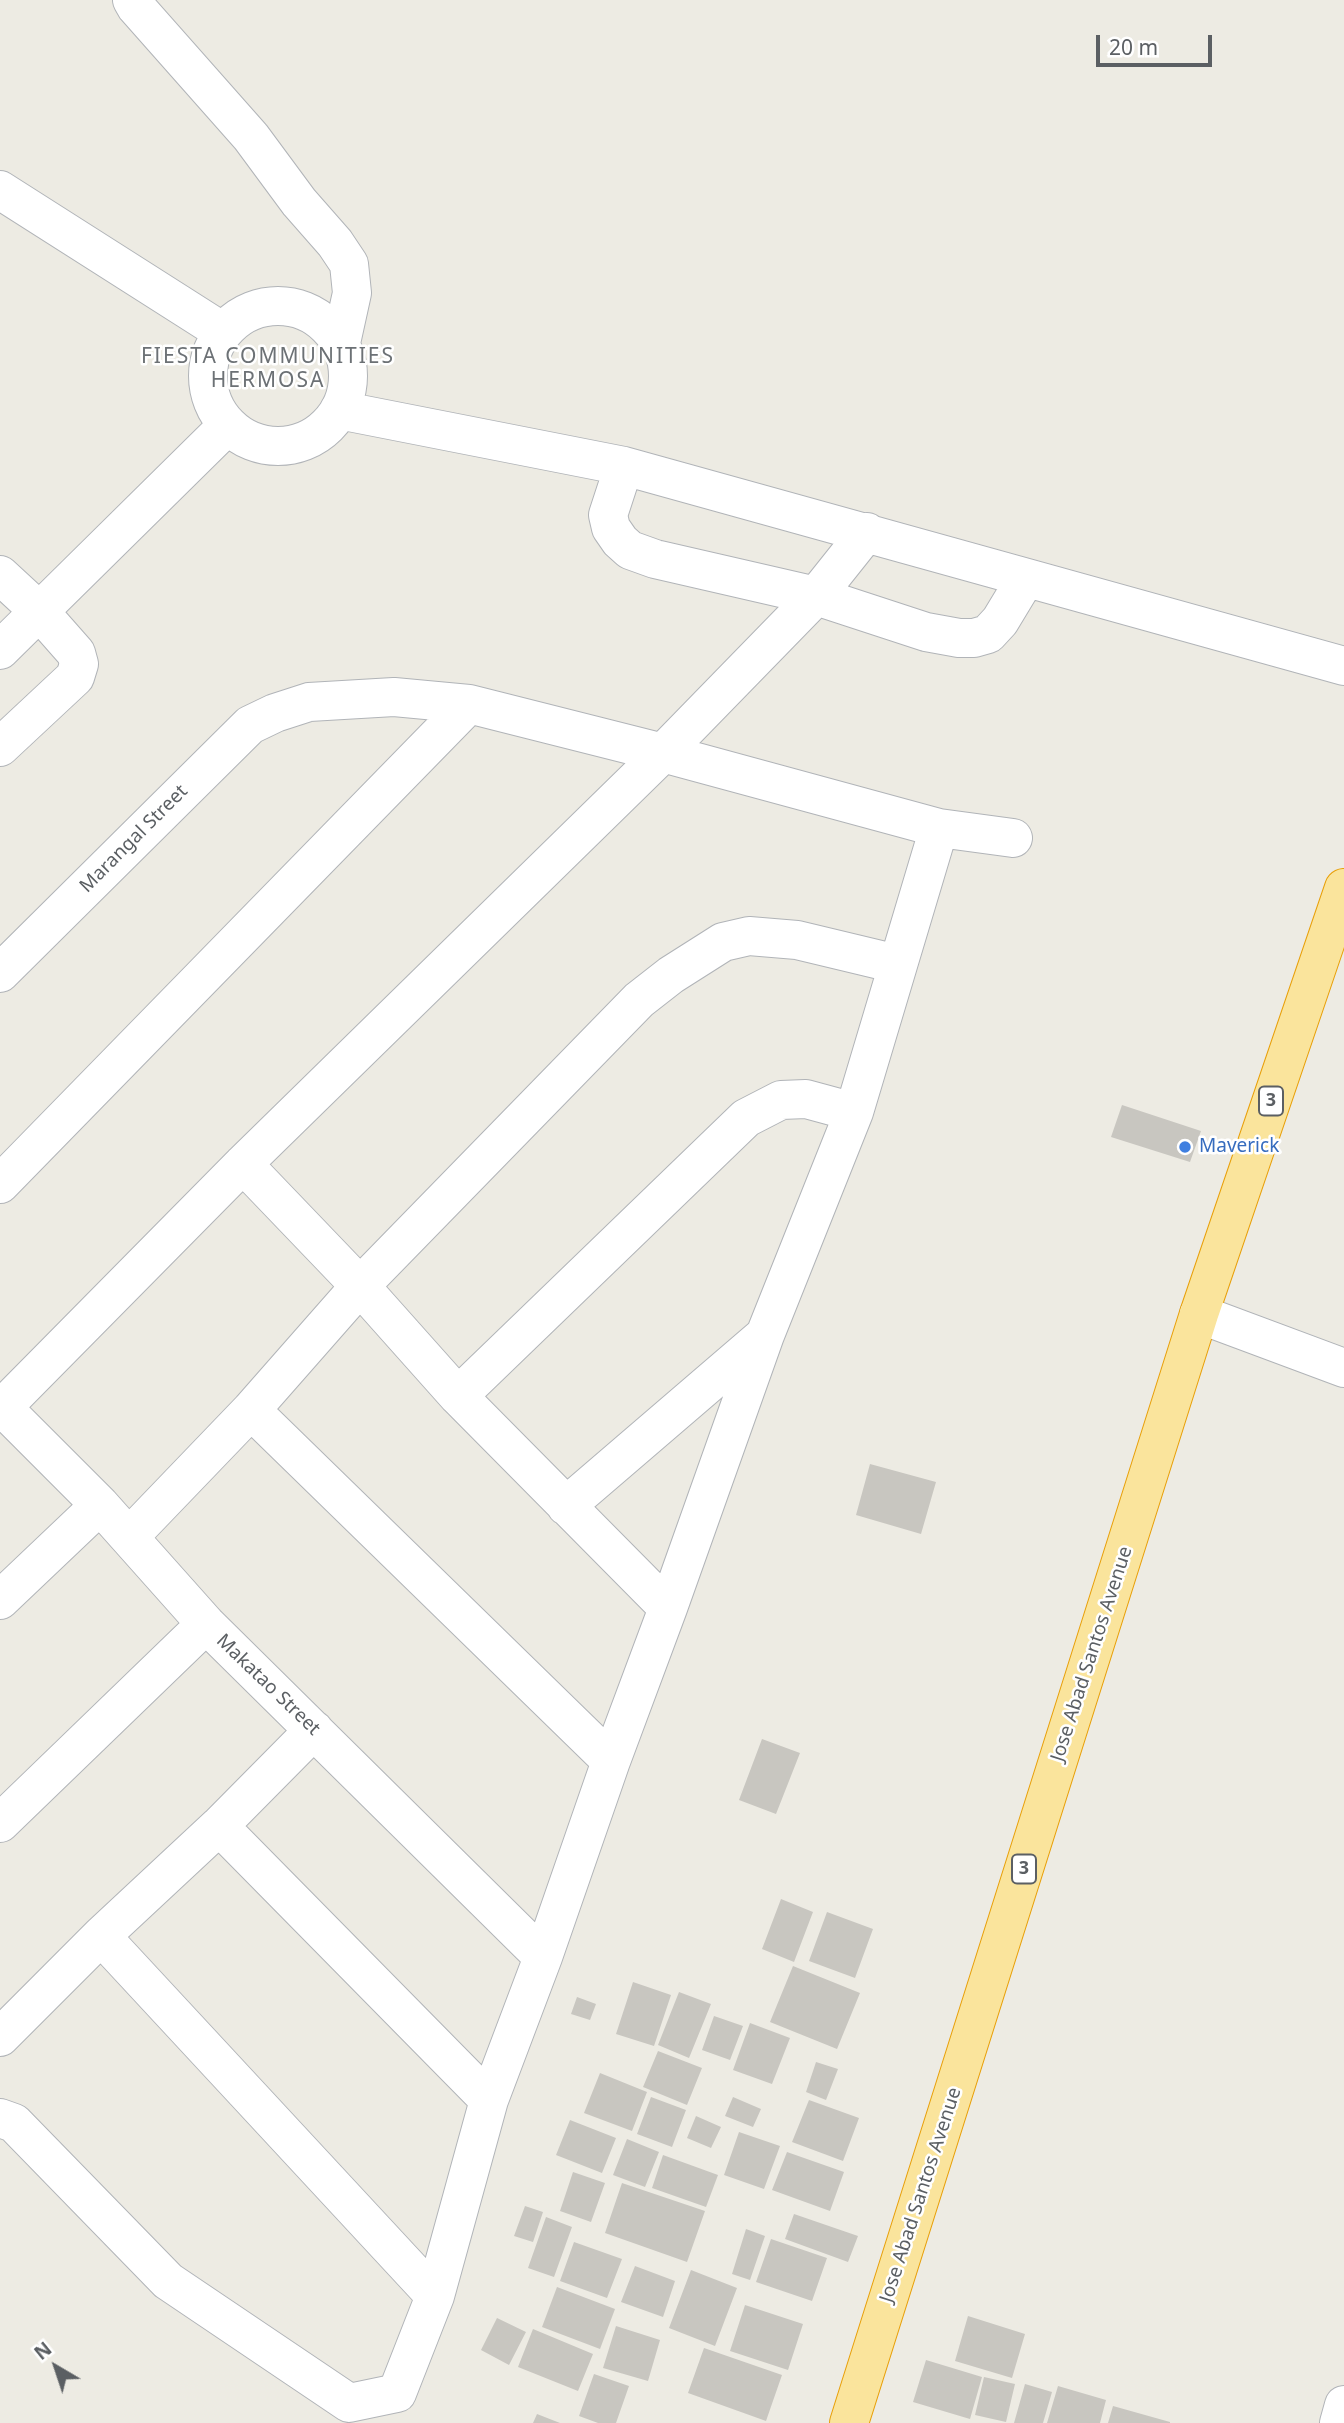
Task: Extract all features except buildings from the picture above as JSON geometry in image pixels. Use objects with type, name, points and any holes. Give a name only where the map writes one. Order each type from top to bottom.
[{"type":"highway","name":"Jose Abad Santos Avenue","points":[[849,2423],[1199,1314],[1344,888]]},
{"type":"street","points":[[132,0],[251,137],[349,264],[352,293],[341,343]]},
{"type":"street","points":[[0,190],[223,332]]},
{"type":"street","points":[[285,306],[307,312],[326,325],[341,343],[348,365],[348,389],[340,410],[326,428],[308,440],[287,446],[265,446],[245,439],[228,426],[215,409],[208,380],[212,350],[223,332],[240,317],[261,308],[285,306]]},
{"type":"street","points":[[340,410],[624,466],[1344,666]]},
{"type":"street","points":[[0,650],[228,426]]},
{"type":"street","points":[[624,466],[608,515],[611,528],[630,550],[656,559],[816,596],[926,632],[959,638],[988,634],[1000,621],[1026,578]]},
{"type":"street","points":[[1,1408],[243,1164],[663,753],[816,596],[867,532]]},
{"type":"street","points":[[0,575],[39,611],[76,653],[79,664],[75,677],[0,747]]},
{"type":"street","name":"Marangal Street","points":[[0,973],[250,725],[275,713],[309,702],[394,697],[468,704],[663,753],[939,828],[1013,838]]},
{"type":"street","points":[[0,1184],[468,704]]},
{"type":"street","points":[[0,2118],[14,2123],[168,2281],[349,2403],[397,2393],[435,2296],[489,2100],[543,1957],[765,1335],[854,1112],[939,828]]},
{"type":"street","points":[[129,1537],[251,1410],[360,1286],[639,1000],[671,975],[723,942],[749,936],[797,940],[897,964]]},
{"type":"street","points":[[458,1396],[746,1118],[781,1100],[806,1099],[854,1112]]},
{"type":"street","points":[[243,1164],[360,1286],[458,1396],[668,1608]]},
{"type":"street","points":[[1199,1314],[1344,1368]]},
{"type":"street","points":[[566,1506],[765,1335]]},
{"type":"street","name":"Makatao Street","points":[[1,1408],[100,1505],[206,1624],[543,1957]]},
{"type":"street","points":[[251,1410],[611,1762]]},
{"type":"street","points":[[0,1600],[100,1505]]},
{"type":"street","points":[[0,1823],[206,1624]]},
{"type":"street","points":[[0,2037],[219,1826],[314,1730]]},
{"type":"street","points":[[219,1826],[489,2100]]},
{"type":"street","points":[[102,1936],[435,2296]]},
{"type":"street","points":[[1339,2423],[1344,2405]]},
{"type":"place","name":"Maverick","points":[[1185,1147]]},
{"type":"district","name":"FIESTA COMMUNITIES HERMOSA","points":[[268,369]]}]
